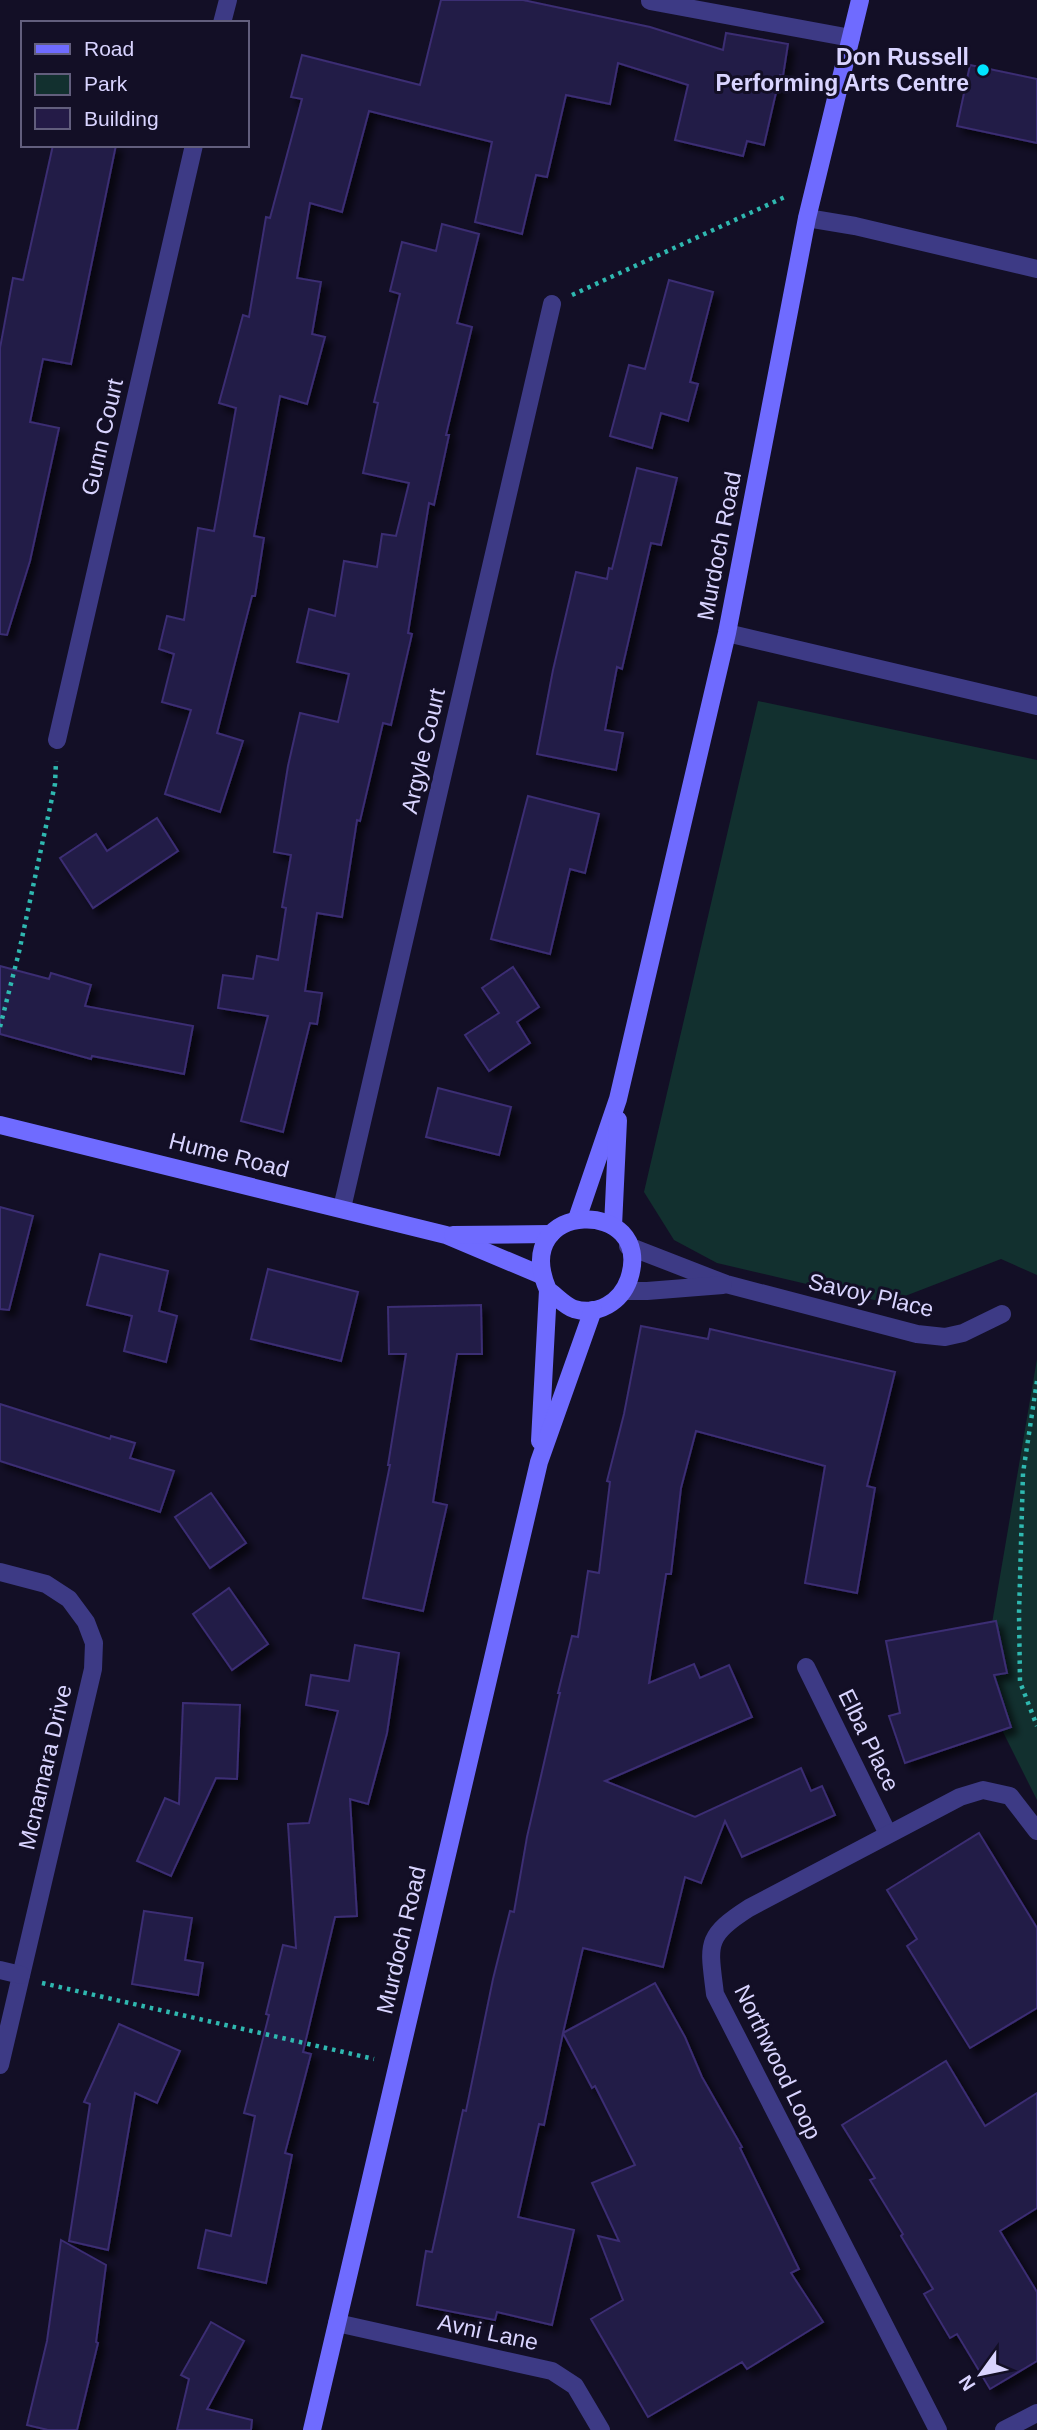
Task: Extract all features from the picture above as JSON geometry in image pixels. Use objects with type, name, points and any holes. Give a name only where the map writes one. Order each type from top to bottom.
[{"type":"main road","name":"Murdoch Road","points":[[577,1219],[618,1099],[727,633],[807,218],[860,0]]},
{"type":"main road","name":"Murdoch Road","points":[[613,1226],[618,1099]]},
{"type":"main road","name":"Hume Road","points":[[0,1125],[446,1235],[545,1282]]},
{"type":"main road","points":[[545,1282],[572,1309],[593,1310],[611,1304],[625,1291],[631,1273],[632,1255],[625,1239],[613,1226],[596,1219],[577,1219],[560,1226],[551,1234]]},
{"type":"main road","name":"Murdoch Road","points":[[539,1462],[545,1282],[541,1255],[551,1234]]},
{"type":"main road","name":"Hume Road","points":[[446,1235],[551,1234]]},
{"type":"main road","name":"Murdoch Road","points":[[312,2430],[539,1462],[593,1310]]},
{"type":"street","points":[[223,21],[228,0]]},
{"type":"street","points":[[650,1],[851,38]]},
{"type":"street","name":"Gunn Court","points":[[57,740],[194,147]]},
{"type":"street","points":[[807,218],[855,226],[1037,268]]},
{"type":"street","name":"Argyle Court","points":[[342,1208],[552,304]]},
{"type":"street","points":[[727,633],[1037,706]]},
{"type":"street","name":"Savoy Place","points":[[628,1246],[726,1284],[917,1334],[944,1337],[963,1333],[1002,1314]]},
{"type":"street","name":"Savoy Place","points":[[625,1291],[726,1284]]},
{"type":"street","name":"Mcnamara Drive","points":[[0,1572],[46,1584],[69,1599],[86,1622],[94,1643],[93,1669],[0,2065]]},
{"type":"street","name":"Elba Place","points":[[806,1667],[888,1834]]},
{"type":"street","name":"Northwood Loop","points":[[938,2430],[715,1994],[709,1949],[722,1925],[749,1908],[960,1797],[983,1790],[1010,1796],[1037,1831]]},
{"type":"street","points":[[0,1970],[20,1976]]},
{"type":"street","name":"Avni Lane","points":[[337,2323],[552,2371],[575,2386],[601,2430]]},
{"type":"street","points":[[1004,2430],[1037,2413]]},
{"type":"path","points":[[552,304],[816,183]]},
{"type":"path","points":[[0,1027],[55,784],[57,740]]},
{"type":"path","points":[[1037,1381],[1023,1473],[1019,1614],[1020,1682],[1037,1726]]},
{"type":"path","points":[[20,1976],[398,2064]]},
{"type":"green space","points":[[758,701],[1037,760],[1037,1275],[1001,1259],[887,1303],[717,1263],[674,1240],[644,1192]]},
{"type":"green space","points":[[1037,1359],[1037,1800],[981,1688]]},
{"type":"building","points":[[441,0],[523,0],[650,27],[723,50],[726,33],[788,44],[783,76],[780,75],[764,145],[747,141],[743,156],[675,140],[688,85],[618,63],[610,104],[566,95],[547,177],[536,175],[522,234],[475,222],[492,142],[369,111],[342,212],[310,203],[297,278],[321,282],[312,334],[325,337],[307,404],[280,396],[254,536],[264,538],[255,596],[252,596],[217,733],[243,741],[220,812],[165,794],[191,710],[162,702],[174,654],[159,649],[167,616],[184,620],[198,528],[214,531],[236,408],[219,403],[243,315],[249,317],[266,217],[270,218],[302,99],[291,97],[302,55],[420,85]]},
{"type":"building","name":"Don Russell Performing Arts Centre","points":[[970,65],[1037,79],[1037,143],[957,126]]},
{"type":"building","points":[[53,147],[116,147],[71,364],[43,359],[30,422],[59,428],[30,561],[7,635],[0,634],[0,348],[13,278],[23,280]]},
{"type":"building","points":[[442,224],[479,234],[457,323],[472,327],[446,435],[449,435],[434,505],[429,503],[408,633],[412,634],[391,725],[383,723],[360,821],[357,820],[342,917],[317,913],[305,991],[322,993],[317,1024],[310,1023],[283,1132],[241,1121],[268,1016],[218,1008],[223,975],[253,979],[257,956],[278,960],[286,908],[282,907],[291,855],[274,852],[300,713],[338,722],[349,674],[297,662],[309,609],[335,616],[344,561],[377,567],[382,534],[396,536],[409,483],[363,473],[378,403],[374,402],[400,294],[390,291],[402,242],[436,251]]},
{"type":"building","points":[[669,280],[713,292],[690,382],[698,384],[688,421],[661,413],[652,448],[610,436],[629,365],[645,369]]},
{"type":"building","points":[[637,468],[677,478],[661,545],[651,543],[622,669],[617,667],[605,730],[623,733],[616,770],[537,754],[576,572],[607,579],[609,568],[612,569]]},
{"type":"building","points":[[528,796],[599,814],[585,873],[570,869],[550,954],[491,939]]},
{"type":"building","points":[[157,818],[178,851],[93,908],[60,858],[96,834],[107,851]]},
{"type":"building","points":[[0,966],[49,979],[51,973],[91,985],[85,1006],[193,1026],[184,1074],[92,1056],[91,1059],[0,1034]]},
{"type":"building","points":[[513,967],[539,1007],[517,1022],[530,1043],[489,1071],[465,1035],[499,1013],[482,988]]},
{"type":"building","points":[[438,1088],[511,1107],[499,1155],[426,1137]]},
{"type":"building","points":[[0,1207],[33,1216],[9,1310],[0,1309]]},
{"type":"building","points":[[100,1254],[168,1271],[159,1311],[177,1316],[166,1362],[124,1351],[132,1316],[87,1305]]},
{"type":"building","points":[[268,1269],[358,1292],[341,1361],[251,1339]]},
{"type":"building","points":[[481,1305],[482,1354],[457,1354],[433,1502],[447,1505],[423,1611],[363,1598],[390,1465],[406,1354],[389,1354],[388,1307]]},
{"type":"building","points":[[641,1326],[708,1339],[710,1329],[895,1372],[867,1486],[875,1488],[857,1593],[805,1583],[825,1466],[696,1431],[681,1488],[671,1574],[666,1574],[649,1683],[694,1664],[700,1678],[729,1665],[752,1717],[605,1781],[695,1817],[801,1768],[811,1791],[822,1786],[835,1815],[742,1857],[725,1821],[701,1883],[685,1877],[663,1967],[583,1948],[544,2125],[539,2124],[518,2217],[574,2230],[552,2325],[497,2312],[495,2320],[417,2305],[426,2251],[432,2252],[463,2110],[466,2111],[493,1979],[510,1911],[514,1912],[558,1693],[572,1636],[578,1637],[588,1571],[599,1573],[610,1482],[607,1481],[624,1414]]},
{"type":"building","points":[[0,1404],[110,1439],[111,1436],[135,1443],[130,1458],[174,1471],[160,1512],[0,1461]]},
{"type":"building","points":[[211,1493],[246,1543],[210,1568],[175,1517]]},
{"type":"building","points":[[229,1588],[268,1644],[232,1670],[193,1614]]},
{"type":"building","points":[[996,1621],[1007,1673],[994,1675],[1011,1727],[905,1763],[889,1716],[900,1713],[886,1641]]},
{"type":"building","points":[[355,1645],[399,1653],[387,1733],[368,1804],[350,1799],[357,1916],[335,1917],[303,2052],[311,2054],[285,2153],[292,2155],[266,2283],[198,2268],[206,2230],[231,2236],[255,2116],[244,2113],[269,2015],[266,2014],[283,1945],[296,1948],[288,1824],[309,1823],[338,1711],[306,1705],[311,1675],[349,1681]]},
{"type":"building","points":[[183,1703],[240,1705],[237,1779],[216,1778],[171,1876],[137,1861],[165,1798],[179,1804]]},
{"type":"building","points":[[979,1833],[1037,1928],[1037,2008],[970,2048],[907,1946],[917,1939],[887,1890]]},
{"type":"building","points":[[144,1911],[192,1918],[185,1960],[203,1963],[198,1995],[132,1984]]},
{"type":"building","points":[[655,1983],[685,2037],[702,2077],[742,2147],[740,2148],[799,2269],[791,2273],[823,2322],[747,2369],[742,2362],[648,2417],[591,2319],[623,2300],[598,2236],[619,2241],[592,2183],[635,2165],[595,2086],[592,2088],[563,2033]]},
{"type":"building","points":[[119,2024],[180,2051],[157,2103],[135,2093],[108,2250],[69,2241],[90,2104],[84,2102]]},
{"type":"building","points":[[946,2061],[985,2126],[1037,2093],[1037,2208],[1000,2231],[1037,2292],[1037,2361],[990,2389],[957,2334],[950,2338],[924,2294],[933,2289],[870,2180],[875,2178],[842,2125]]},
{"type":"building","points":[[61,2240],[106,2265],[98,2343],[77,2430],[48,2430],[27,2425],[47,2341]]},
{"type":"building","points":[[211,2322],[244,2341],[207,2409],[252,2420],[251,2430],[177,2430],[189,2379],[181,2375]]},
{"type":"place","name":"Don Russell Performing Arts Centre","points":[[983,70]]}]
